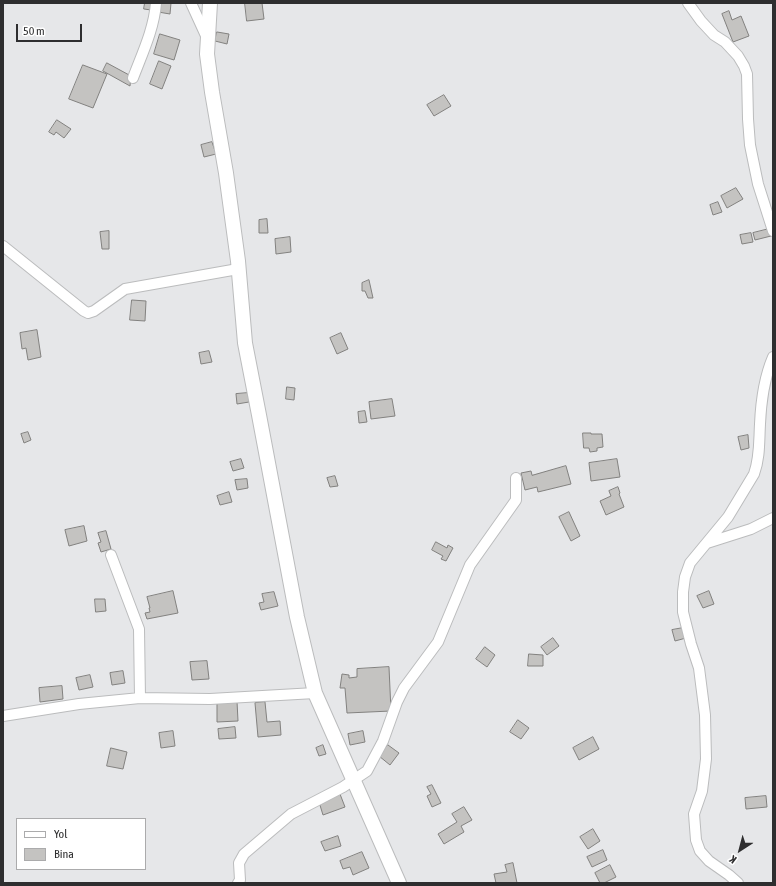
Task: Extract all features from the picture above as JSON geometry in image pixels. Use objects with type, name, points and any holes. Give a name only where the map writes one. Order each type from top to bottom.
[{"type":"street","points":[[133,78],[154,20],[156,3]]},
{"type":"street","points":[[191,3],[208,40]]},
{"type":"street","points":[[210,3],[207,54],[226,172],[238,269],[245,343],[297,617],[315,693],[399,883]]},
{"type":"street","points":[[688,3],[705,26],[714,35],[725,42],[738,56],[747,74],[750,145],[758,184],[773,231]]},
{"type":"street","points":[[3,246],[88,313],[94,311],[124,289],[238,269]]},
{"type":"street","points":[[738,883],[709,861],[700,851],[696,840],[694,814],[702,791],[706,758],[705,715],[699,668],[683,612],[683,592],[685,577],[690,563],[728,517],[754,474],[759,453],[763,388],[773,357]]},
{"type":"street","points":[[238,883],[240,880],[239,863],[244,854],[291,814],[343,787],[366,771],[383,741],[397,702],[404,688],[438,642],[470,565],[516,500],[516,478]]},
{"type":"street","points":[[707,543],[751,529],[773,518]]},
{"type":"street","points":[[111,555],[139,630],[140,698]]},
{"type":"street","points":[[3,716],[79,704],[140,698],[210,699],[315,693]]},
{"type":"building","points":[[145,3],[152,3],[151,10],[144,9]]},
{"type":"building","points":[[159,3],[171,3],[170,14],[158,12]]},
{"type":"building","points":[[245,3],[262,3],[264,19],[247,21]]},
{"type":"building","points":[[729,11],[732,20],[741,16],[749,36],[733,42],[722,14]]},
{"type":"building","points":[[217,32],[229,34],[227,44],[215,41]]},
{"type":"building","points":[[160,34],[180,40],[174,60],[154,54]]},
{"type":"building","points":[[159,61],[171,66],[162,89],[150,84]]},
{"type":"building","points":[[107,63],[131,76],[130,86],[103,71]]},
{"type":"building","points":[[83,65],[107,74],[93,108],[69,99]]},
{"type":"building","points":[[444,95],[451,106],[434,116],[427,105]]},
{"type":"building","points":[[57,120],[71,129],[64,138],[56,132],[54,135],[49,132]]},
{"type":"building","points":[[212,142],[216,154],[204,157],[201,145]]},
{"type":"building","points":[[736,188],[743,199],[727,208],[721,196]]},
{"type":"building","points":[[718,202],[722,212],[713,215],[710,205]]},
{"type":"building","points":[[267,219],[268,233],[259,233],[259,220]]},
{"type":"building","points":[[769,229],[771,236],[755,240],[753,233]]},
{"type":"building","points":[[109,231],[109,249],[102,249],[100,232]]},
{"type":"building","points":[[751,233],[753,242],[742,244],[740,235]]},
{"type":"building","points":[[290,237],[291,252],[276,254],[275,239]]},
{"type":"building","points":[[369,280],[373,298],[368,298],[365,291],[362,291],[362,283]]},
{"type":"building","points":[[132,300],[146,301],[145,321],[130,320]]},
{"type":"building","points":[[37,330],[41,357],[28,360],[26,348],[22,349],[20,333]]},
{"type":"building","points":[[341,333],[348,349],[337,354],[330,338]]},
{"type":"building","points":[[209,351],[212,362],[201,364],[199,353]]},
{"type":"building","points":[[287,387],[295,388],[294,400],[286,399]]},
{"type":"building","points":[[248,393],[249,402],[237,404],[236,394]]},
{"type":"building","points":[[392,399],[395,416],[371,419],[369,402]]},
{"type":"building","points":[[365,411],[367,422],[359,423],[358,412]]},
{"type":"building","points":[[28,432],[31,440],[24,443],[21,434]]},
{"type":"building","points":[[583,433],[602,434],[603,447],[597,448],[597,451],[590,452],[589,448],[584,448]]},
{"type":"building","points":[[748,435],[749,448],[741,450],[738,437]]},
{"type":"building","points":[[241,459],[244,468],[233,471],[230,462]]},
{"type":"building","points":[[617,459],[620,477],[591,481],[589,463]]},
{"type":"building","points":[[566,466],[571,484],[538,492],[537,487],[525,490],[521,473],[531,471],[532,475]]},
{"type":"building","points":[[335,476],[338,486],[330,487],[327,478]]},
{"type":"building","points":[[247,479],[248,488],[237,490],[235,480]]},
{"type":"building","points":[[618,487],[624,507],[606,515],[600,501],[611,496],[609,491]]},
{"type":"building","points":[[229,492],[232,502],[220,505],[217,496]]},
{"type":"building","points":[[569,512],[580,536],[571,541],[559,517]]},
{"type":"building","points":[[84,526],[87,541],[69,546],[65,530]]},
{"type":"building","points":[[106,531],[111,549],[101,552],[98,543],[101,542],[98,533]]},
{"type":"building","points":[[436,542],[447,548],[448,545],[453,548],[446,561],[441,559],[443,556],[432,550]]},
{"type":"building","points":[[173,591],[178,613],[147,619],[145,613],[150,612],[150,608],[147,597]]},
{"type":"building","points":[[709,591],[714,604],[703,608],[697,596]]},
{"type":"building","points":[[274,592],[278,606],[261,610],[259,603],[264,602],[262,594]]},
{"type":"building","points":[[95,599],[105,599],[106,611],[96,612]]},
{"type":"building","points":[[683,628],[686,638],[675,641],[672,630]]},
{"type":"building","points":[[553,638],[559,646],[547,655],[541,647]]},
{"type":"building","points":[[485,647],[495,655],[487,667],[476,659]]},
{"type":"building","points":[[529,654],[543,655],[543,666],[528,666]]},
{"type":"building","points":[[207,661],[209,679],[192,680],[190,662]]},
{"type":"building","points":[[389,667],[391,711],[347,713],[345,688],[340,688],[342,674],[349,675],[349,678],[357,677],[357,669]]},
{"type":"building","points":[[123,671],[125,683],[112,685],[110,673]]},
{"type":"building","points":[[90,675],[93,687],[79,690],[76,678]]},
{"type":"building","points":[[62,686],[63,699],[40,702],[39,688]]},
{"type":"building","points":[[237,701],[238,721],[217,722],[217,702]]},
{"type":"building","points":[[265,702],[267,722],[280,721],[281,735],[258,737],[255,703]]},
{"type":"building","points":[[518,720],[529,728],[521,739],[510,732]]},
{"type":"building","points":[[235,727],[236,738],[219,739],[218,729]]},
{"type":"building","points":[[173,731],[175,746],[161,748],[159,733]]},
{"type":"building","points":[[363,731],[365,742],[350,745],[348,734]]},
{"type":"building","points":[[593,737],[599,749],[579,760],[573,748]]},
{"type":"building","points":[[323,745],[326,754],[319,756],[316,748]]},
{"type":"building","points":[[388,745],[399,753],[390,765],[379,756]]},
{"type":"building","points":[[111,748],[127,752],[123,769],[107,766]]},
{"type":"building","points":[[432,785],[441,803],[432,807],[427,796],[431,794],[427,787]]},
{"type":"building","points":[[340,794],[345,807],[323,815],[319,802]]},
{"type":"building","points":[[766,796],[767,807],[746,809],[745,798]]},
{"type":"building","points":[[464,807],[472,820],[461,826],[464,832],[444,844],[438,834],[457,822],[452,814]]},
{"type":"building","points":[[593,829],[600,841],[588,849],[580,837]]},
{"type":"building","points":[[338,836],[341,846],[325,851],[321,842]]},
{"type":"building","points":[[603,850],[607,860],[592,867],[587,857]]},
{"type":"building","points":[[362,852],[369,868],[353,875],[350,867],[343,869],[340,861]]},
{"type":"building","points":[[513,863],[517,883],[496,883],[494,874],[507,872],[505,865]]},
{"type":"building","points":[[610,865],[616,877],[604,883],[600,883],[595,873]]}]
